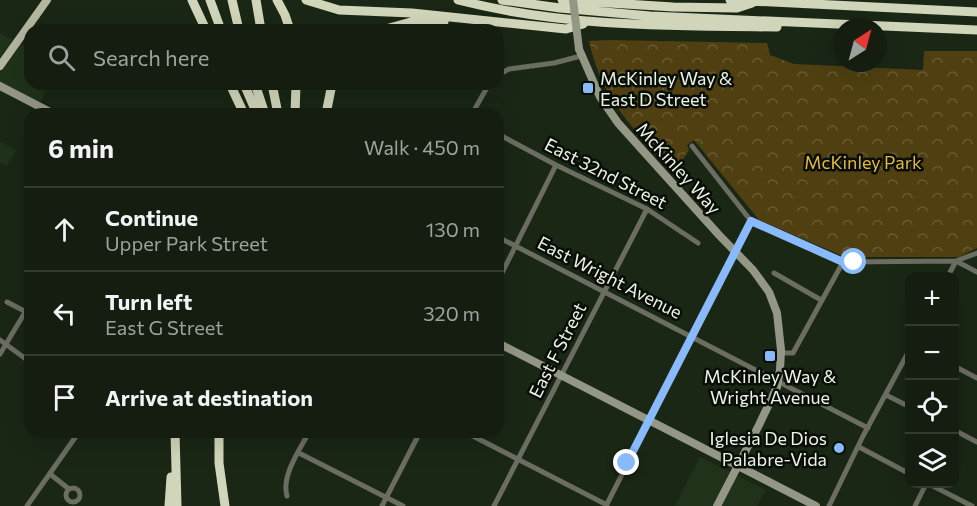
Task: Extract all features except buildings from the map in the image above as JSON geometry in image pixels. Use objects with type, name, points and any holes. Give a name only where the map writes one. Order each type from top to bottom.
[{"type":"highway","points":[[192,0],[203,24]]},
{"type":"highway","points":[[210,0],[219,24]]},
{"type":"highway","points":[[232,0],[238,24]]},
{"type":"highway","points":[[256,0],[260,24]]},
{"type":"highway","points":[[277,0],[288,24]]},
{"type":"highway","points":[[306,0],[325,7],[357,12],[412,13],[534,27],[566,29],[593,21]]},
{"type":"highway","points":[[458,0],[527,15],[593,21],[653,25],[833,28]]},
{"type":"highway","points":[[502,0],[650,16],[977,31]]},
{"type":"highway","points":[[562,0],[737,9],[755,2]]},
{"type":"highway","points":[[730,0],[977,12]]},
{"type":"highway","points":[[404,24],[411,22],[461,24]]},
{"type":"highway","points":[[504,28],[534,27]]},
{"type":"highway","points":[[887,29],[977,31]]},
{"type":"highway","points":[[233,90],[241,108]]},
{"type":"highway","points":[[247,90],[254,108]]},
{"type":"highway","points":[[257,90],[263,108]]},
{"type":"highway","points":[[273,90],[277,108]]},
{"type":"highway","points":[[296,90],[296,108]]},
{"type":"highway","points":[[327,108],[331,90]]},
{"type":"highway","points":[[169,506],[175,438]]},
{"type":"highway","points":[[175,438],[177,506]]},
{"type":"highway","points":[[219,438],[219,463],[225,506]]},
{"type":"main road","points":[[28,24],[44,1]]},
{"type":"main road","points":[[0,66],[24,31]]},
{"type":"street","name":"McKinley Way","points":[[573,0],[580,52],[600,97],[618,123],[762,281],[774,302],[780,323],[781,353],[778,381],[759,425],[717,506]]},
{"type":"street","points":[[504,72],[509,69],[554,63],[580,52]]},
{"type":"street","points":[[0,86],[42,108]]},
{"type":"street","points":[[475,108],[486,90]]},
{"type":"street","name":"East 32nd Street","points":[[504,137],[555,165],[647,209],[698,243]]},
{"type":"street","points":[[692,146],[751,221],[843,262],[956,261],[977,253]]},
{"type":"street","points":[[504,269],[555,165]]},
{"type":"street","name":"East F Street","points":[[494,506],[647,209]]},
{"type":"street","points":[[477,438],[607,506],[751,221]]},
{"type":"street","name":"East Wright Avenue","points":[[504,240],[868,428]]},
{"type":"street","points":[[956,261],[977,272]]},
{"type":"street","points":[[950,272],[956,261]]},
{"type":"street","points":[[781,353],[793,353],[843,262]]},
{"type":"street","points":[[774,273],[821,300]]},
{"type":"street","points":[[7,302],[24,311]]},
{"type":"street","points":[[0,354],[24,319]]},
{"type":"street","points":[[0,340],[24,358]]},
{"type":"street","points":[[504,347],[816,506]]},
{"type":"street","points":[[829,506],[905,357]]},
{"type":"street","points":[[959,369],[977,378]]},
{"type":"street","points":[[886,395],[905,405]]},
{"type":"street","points":[[959,432],[976,440]]},
{"type":"street","points":[[27,506],[75,438]]},
{"type":"street","points":[[286,496],[286,482],[306,438]]},
{"type":"street","points":[[382,506],[417,438]]},
{"type":"street","points":[[859,447],[905,472]]},
{"type":"street","points":[[299,453],[403,506]]},
{"type":"street","points":[[50,474],[69,489]]},
{"type":"street","points":[[915,506],[925,488]]},
{"type":"street","points":[[938,488],[972,506]]},
{"type":"shaded area","points":[[0,33],[24,46],[24,90],[46,90],[38,107],[0,86]]},
{"type":"shaded area","points":[[0,142],[16,150],[7,166],[0,162]]},
{"type":"shaded area","points":[[700,457],[766,490],[757,506],[675,506]]},
{"type":"green space","name":"McKinley Park","points":[[589,41],[767,43],[770,55],[794,64],[833,66],[833,72],[887,72],[887,68],[923,70],[924,51],[977,51],[977,248],[959,257],[845,257],[759,220],[694,140],[687,145],[689,150],[674,173],[633,128],[611,98],[602,81]]},
{"type":"place","name":"McKinley Way & East D Street","points":[[588,88]]},
{"type":"place","name":"McKinley Way & Wright Avenue","points":[[770,356]]},
{"type":"place","name":"Iglesia De Dios Palabre-Vida","points":[[839,448]]},
{"type":"route","points":[[627,463],[751,221],[843,262],[854,262]]}]
